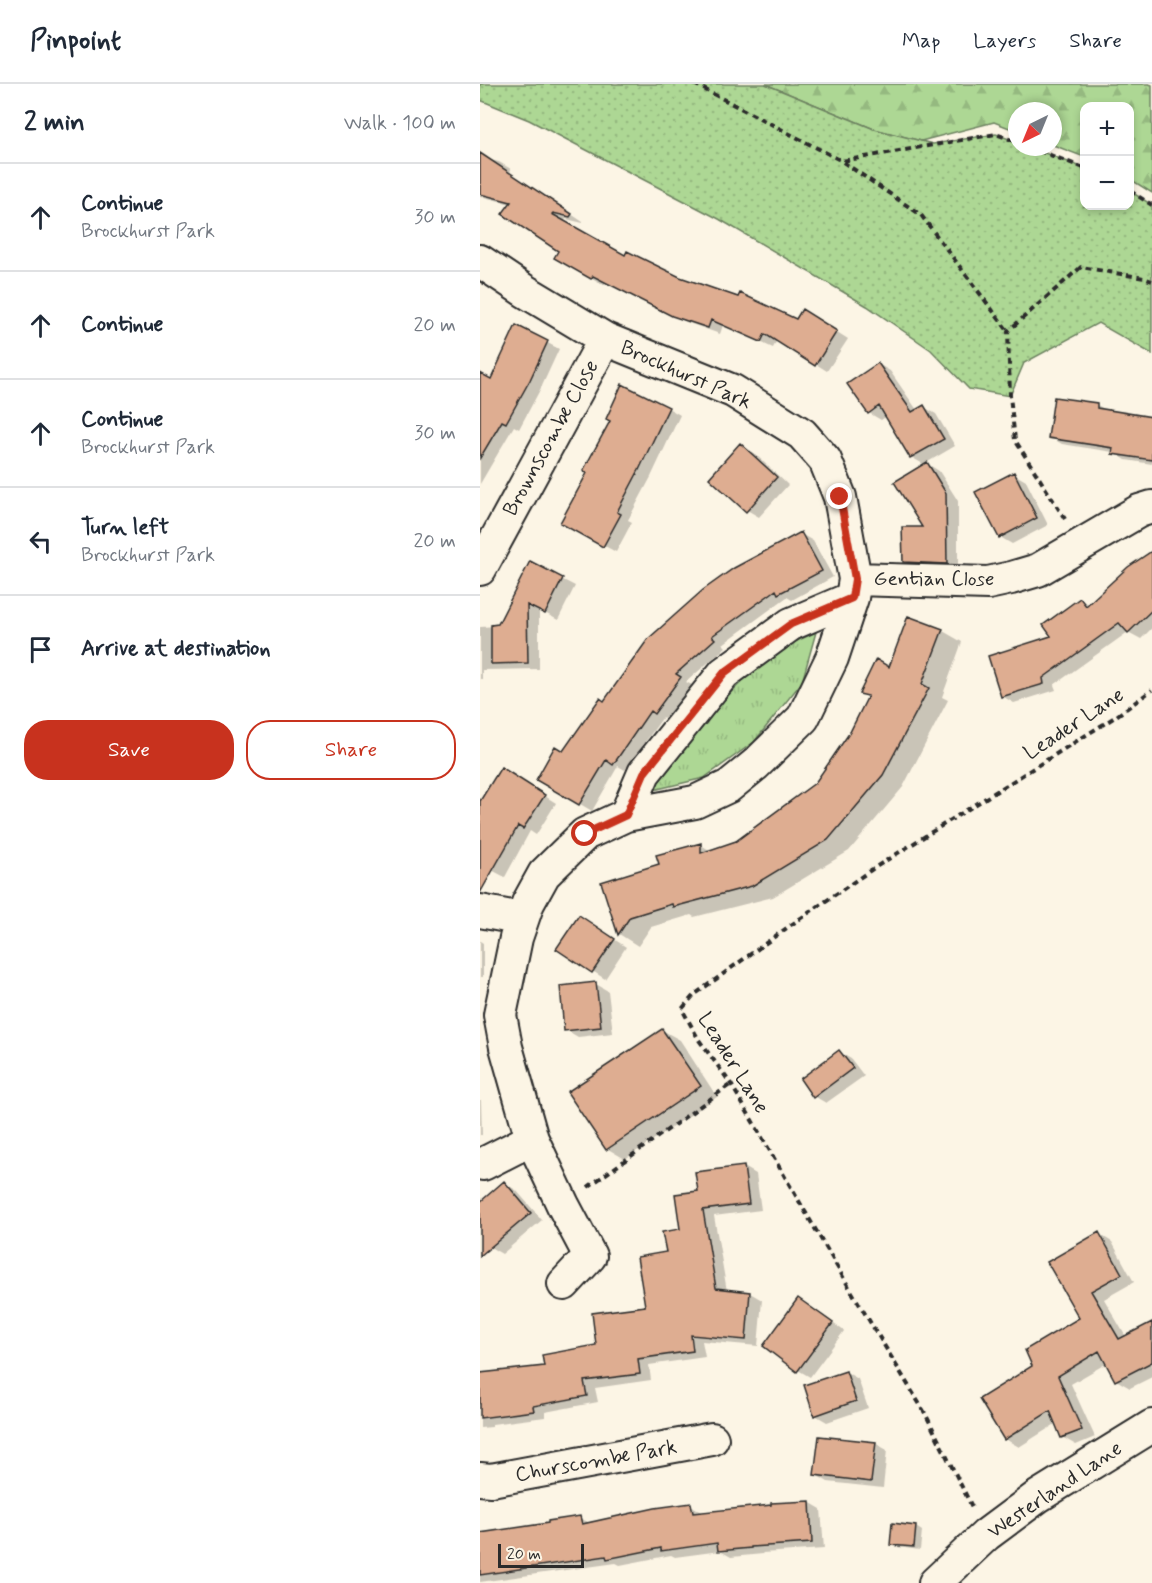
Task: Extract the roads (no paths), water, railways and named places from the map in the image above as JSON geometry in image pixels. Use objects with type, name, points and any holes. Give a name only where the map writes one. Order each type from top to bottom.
[{"type":"street","name":"Brockhurst Park","points":[[480,261],[605,339],[733,392],[802,434],[825,460],[840,497],[854,589],[832,658],[803,718],[756,764],[729,786],[695,802],[626,815],[585,834],[544,874],[528,903],[516,938],[500,1015],[506,1047],[532,1139],[590,1256],[564,1284]]},
{"type":"street","name":"Brownscombe Close","points":[[480,569],[605,339]]},
{"type":"street","name":"Gentian Close","points":[[854,589],[988,583],[1011,578],[1038,570],[1146,509]]},
{"type":"street","points":[[626,815],[644,773],[724,673],[791,624],[854,589]]},
{"type":"street","points":[[480,911],[522,919]]},
{"type":"street","points":[[483,1164],[532,1139]]},
{"type":"street","name":"Westerland Lane","points":[[935,1583],[986,1535],[1037,1497],[1152,1426]]},
{"type":"street","name":"Churscombe Park","points":[[480,1479],[491,1480],[712,1440]]}]
